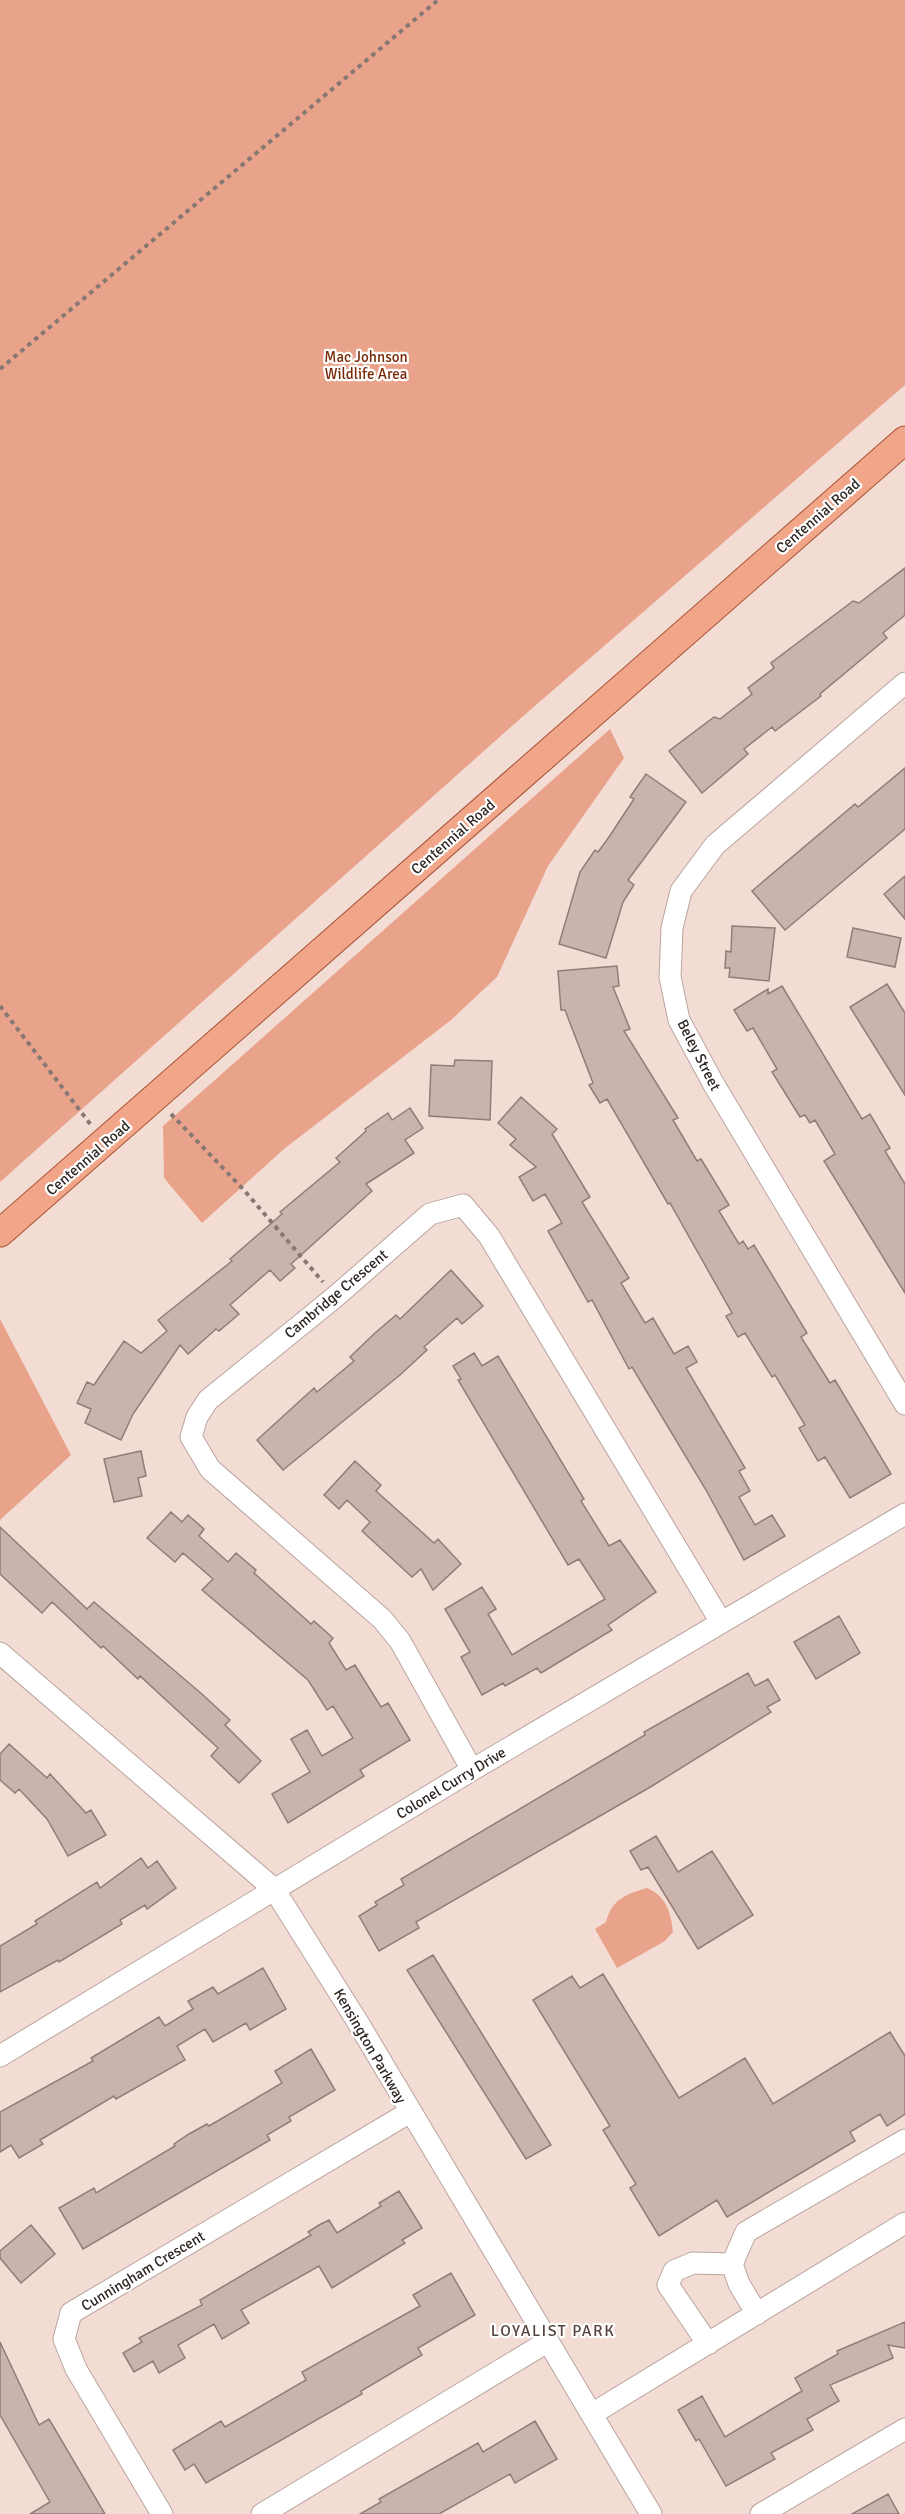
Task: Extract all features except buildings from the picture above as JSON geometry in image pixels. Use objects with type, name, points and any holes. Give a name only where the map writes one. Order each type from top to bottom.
[{"type":"main road","name":"Centennial Road","points":[[0,1233],[905,440]]},
{"type":"street","name":"Beley Street","points":[[905,683],[715,845],[681,891],[672,928],[670,977],[680,1020],[713,1083],[905,1404]]},
{"type":"street","name":"Cambridge Crescent","points":[[472,1770],[400,1641],[382,1619],[210,1469],[191,1437],[196,1417],[208,1400],[335,1297],[430,1214],[463,1205],[489,1236],[722,1622]]},
{"type":"street","name":"Colonel Curry Drive","points":[[0,2056],[472,1770],[905,1514]]},
{"type":"street","name":"Kensington Parkway","points":[[4,1665],[274,1889],[357,2021],[651,2514]]},
{"type":"street","name":"Cunningham Crescent","points":[[162,2514],[76,2369],[64,2339],[71,2313],[410,2112]]},
{"type":"street","points":[[757,2314],[739,2284],[732,2264],[746,2232],[905,2140]]},
{"type":"street","points":[[592,2414],[905,2223]]},
{"type":"street","points":[[708,2344],[668,2285],[674,2271],[693,2264],[732,2264]]},
{"type":"street","points":[[262,2514],[547,2342]]},
{"type":"street","points":[[761,2514],[905,2429]]},
{"type":"path","points":[[0,369],[438,0]]},
{"type":"path","points":[[0,1006],[13,1027],[105,1143]]},
{"type":"path","points":[[156,1098],[243,1190],[335,1297]]},
{"type":"green space","name":"Mac Johnson Wildlife Area","points":[[0,0],[905,0],[905,385],[521,718],[0,1182]]},
{"type":"green space","points":[[610,729],[624,758],[548,866],[497,977],[451,1020],[284,1149],[202,1223],[164,1178],[163,1126]]},
{"type":"green space","points":[[0,1319],[71,1455],[0,1520]]},
{"type":"green space","points":[[647,1888],[663,1900],[671,1918],[673,1932],[665,1941],[617,1968],[595,1929],[606,1922],[612,1908],[621,1899]]},
{"type":"district","name":"LOYALIST PARK","points":[[553,2331]]}]
